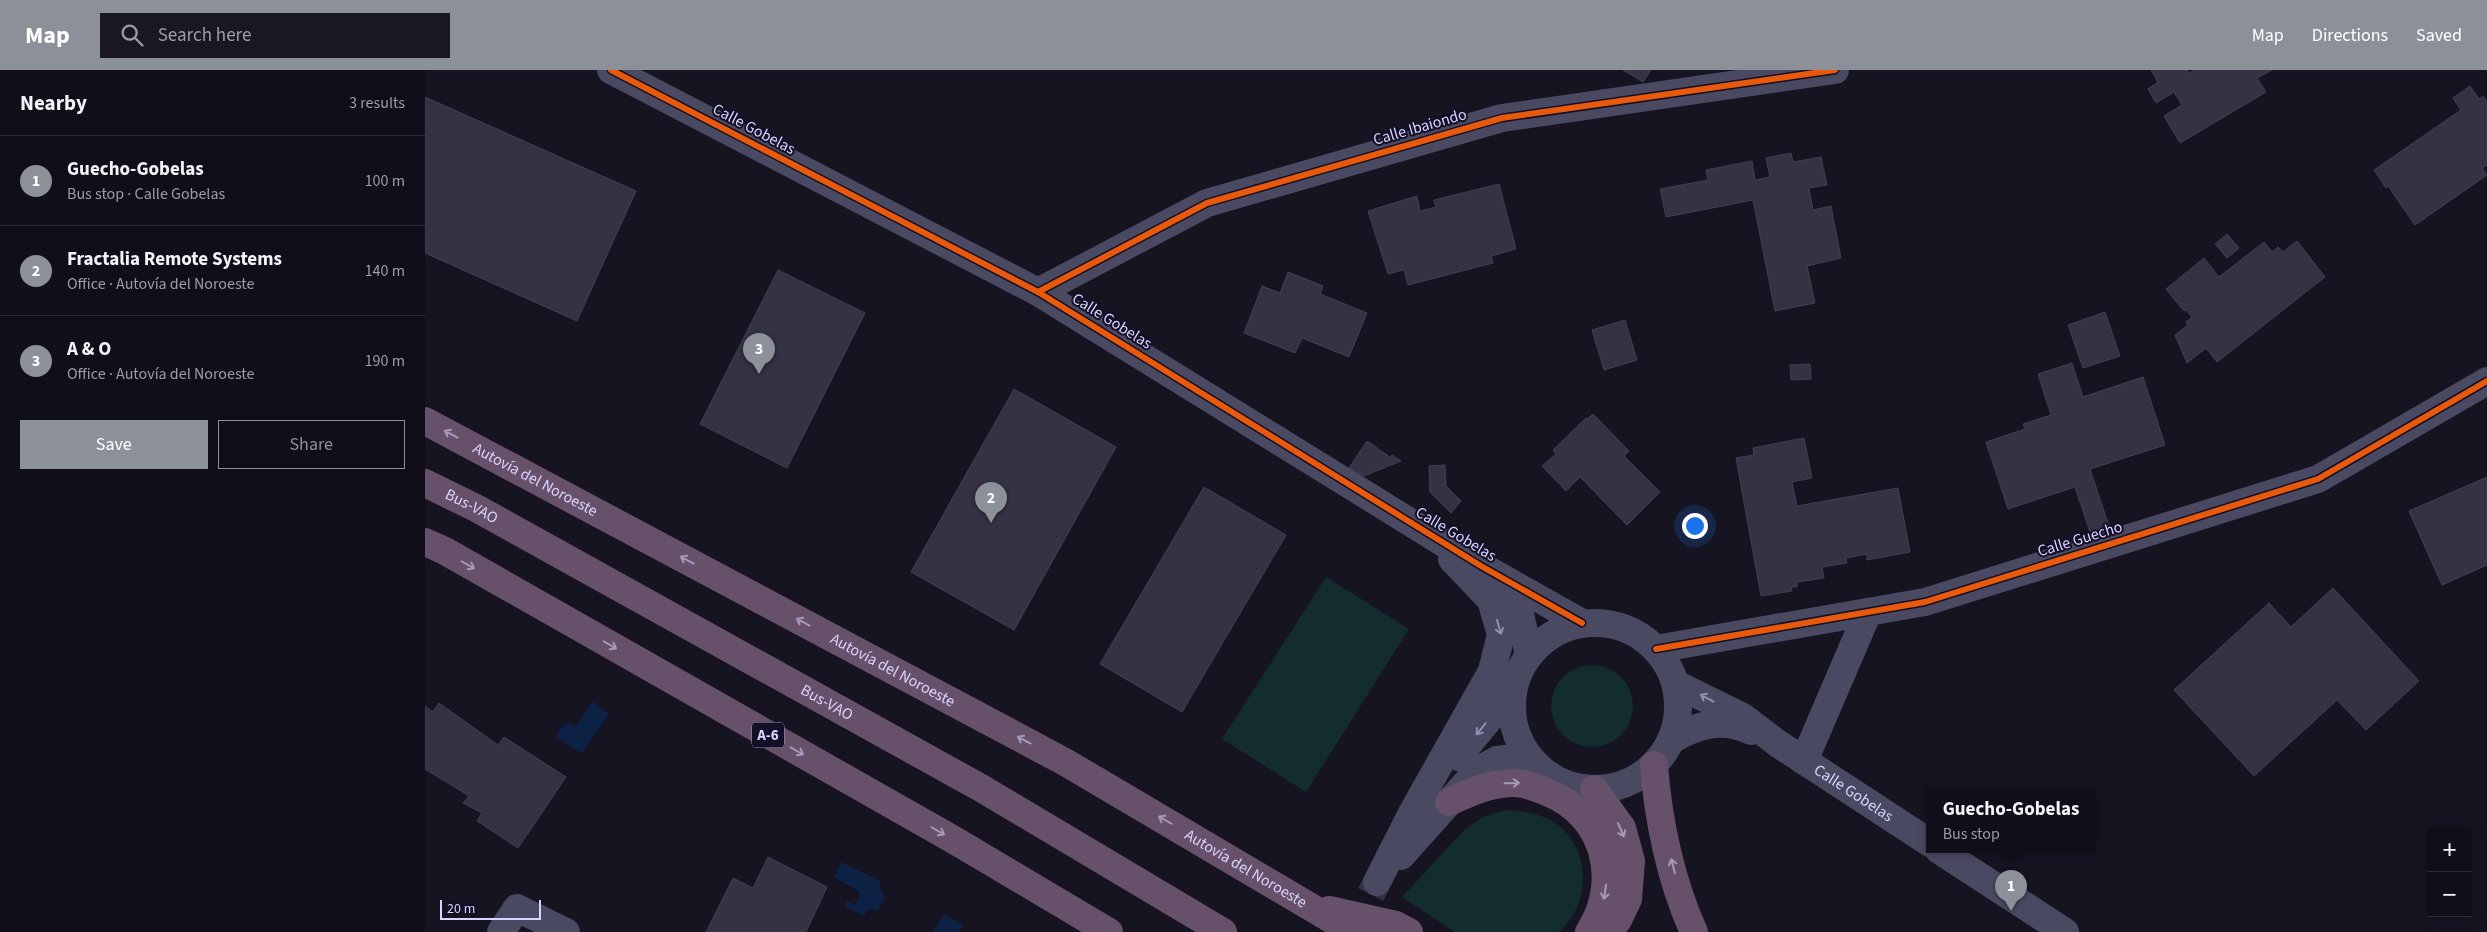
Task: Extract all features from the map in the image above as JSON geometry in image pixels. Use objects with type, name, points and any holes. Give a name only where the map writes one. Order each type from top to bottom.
[{"type":"highway","name":"Autovía del Noroeste","points":[[425,421],[1065,762],[1353,932]]},
{"type":"highway","name":"Bus-VAO","points":[[425,483],[476,508],[981,788],[1223,932]]},
{"type":"highway","name":"A-6","points":[[425,542],[445,551],[929,825],[1109,932]]},
{"type":"highway","points":[[1654,765],[1657,810],[1685,913],[1694,932]]},
{"type":"highway","points":[[1449,802],[1483,786],[1516,782],[1534,786],[1559,796],[1573,807],[1586,821],[1598,840],[1605,860],[1606,883],[1603,906],[1589,932]]},
{"type":"highway","points":[[1594,789],[1622,828],[1631,861],[1628,899],[1618,920],[1607,932]]},
{"type":"highway","points":[[1313,907],[1396,925],[1409,932]]},
{"type":"street","name":"Calle Gobelas","points":[[611,70],[1038,292],[1428,534],[1582,623]]},
{"type":"street","name":"Calle Ibaiondo","points":[[1038,292],[1207,203],[1502,118],[1835,70]]},
{"type":"street","name":"Calle Guecho","points":[[1656,649],[1925,602],[2318,479],[2487,381]]},
{"type":"street","name":"Calle Gobelas","points":[[1428,534],[1491,600],[1501,635],[1492,671],[1412,813],[1377,882],[1477,771],[1497,760],[1528,756]]},
{"type":"street","name":"Calle Gobelas","points":[[1481,566],[1520,614],[1529,655]]},
{"type":"street","points":[[1804,761],[1868,612]]},
{"type":"street","points":[[1582,623],[1609,624],[1635,633],[1656,649],[1668,666],[1675,684],[1678,712],[1671,740],[1654,765],[1636,778],[1616,786],[1594,789],[1569,785],[1546,774],[1528,756],[1517,736],[1511,714],[1512,691],[1518,672],[1529,655],[1544,640],[1562,630],[1582,623]]},
{"type":"street","name":"Calle Gobelas","points":[[1675,684],[1743,717],[1777,743],[1926,840]]},
{"type":"street","name":"Calle Gobelas","points":[[1412,813],[1512,691]]},
{"type":"street","name":"Calle Gobelas","points":[[1671,740],[1693,727],[1715,724],[1740,726],[1777,743]]},
{"type":"street","points":[[1944,853],[2065,932]]},
{"type":"street","points":[[501,932],[517,908],[566,932]]},
{"type":"green space","points":[[1326,577],[1409,629],[1306,792],[1222,739]]},
{"type":"green space","points":[[1592,665],[1608,668],[1621,677],[1630,690],[1633,706],[1630,722],[1621,735],[1608,744],[1592,747],[1576,744],[1563,735],[1554,722],[1551,706],[1554,690],[1563,677],[1576,668]]},
{"type":"green space","points":[[1505,810],[1529,812],[1545,817],[1564,830],[1574,843],[1580,858],[1583,874],[1582,890],[1578,906],[1570,920],[1559,932],[1455,932],[1402,897],[1464,830],[1483,817]]},
{"type":"water","points":[[592,701],[609,714],[582,753],[555,737],[566,723],[576,726]]},
{"type":"water","points":[[841,862],[881,881],[879,884],[885,898],[878,910],[867,910],[864,916],[844,906],[847,901],[856,905],[860,892],[834,877]]},
{"type":"water","points":[[944,914],[963,925],[958,932],[933,932]]},
{"type":"building","points":[[1623,70],[1651,70],[1643,82]]},
{"type":"building","points":[[2151,70],[2187,70],[2189,73],[2195,70],[2272,70],[2257,78],[2266,92],[2180,143],[2164,116],[2182,105],[2174,92],[2156,103],[2148,89],[2158,82]]},
{"type":"building","points":[[2470,86],[2479,99],[2483,96],[2487,101],[2487,165],[2482,168],[2487,175],[2415,225],[2388,186],[2386,188],[2374,170],[2461,110],[2453,98]]},
{"type":"building","points":[[425,97],[636,191],[577,321],[425,253]]},
{"type":"building","points":[[1791,153],[1793,162],[1821,157],[1827,185],[1809,188],[1813,210],[1831,206],[1841,258],[1807,266],[1815,303],[1775,311],[1753,200],[1666,217],[1660,189],[1708,180],[1706,170],[1752,161],[1755,180],[1770,177],[1766,158]]},
{"type":"building","points":[[1499,184],[1516,249],[1491,256],[1493,263],[1408,285],[1404,270],[1388,274],[1368,211],[1417,196],[1420,211],[1436,207],[1434,200]]},
{"type":"building","points":[[2227,234],[2239,248],[2227,258],[2215,244]]},
{"type":"building","points":[[2297,241],[2325,277],[2217,362],[2206,348],[2187,363],[2175,335],[2188,325],[2186,322],[2192,317],[2186,310],[2184,311],[2166,289],[2204,258],[2219,277],[2264,242],[2272,252],[2278,247],[2283,252]]},
{"type":"building","points":[[778,270],[865,313],[787,468],[700,424]]},
{"type":"building","points":[[1288,272],[1323,286],[1320,294],[1367,313],[1349,357],[1302,338],[1295,353],[1244,333],[1262,286],[1280,293]]},
{"type":"building","points":[[2105,312],[2120,356],[2083,368],[2068,325]]},
{"type":"building","points":[[1625,320],[1637,360],[1604,370],[1592,330]]},
{"type":"building","points":[[2072,363],[2083,397],[2143,377],[2165,445],[2090,469],[2111,532],[2092,538],[2075,487],[2008,509],[1986,442],[2025,429],[2023,424],[2051,415],[2038,374]]},
{"type":"building","points":[[1810,364],[1811,379],[1791,380],[1790,365]]},
{"type":"building","points":[[1014,389],[1116,447],[1014,630],[911,572]]},
{"type":"building","points":[[1593,414],[1629,451],[1624,456],[1660,492],[1627,525],[1580,477],[1566,491],[1542,466],[1556,454],[1553,450],[1586,418],[1588,419]]},
{"type":"building","points":[[1804,438],[1812,478],[1792,482],[1797,506],[1898,488],[1910,552],[1867,560],[1867,554],[1846,558],[1847,563],[1822,567],[1824,578],[1797,582],[1797,587],[1791,587],[1792,591],[1761,596],[1736,458],[1754,455],[1753,448]]},
{"type":"building","points":[[1367,441],[1390,457],[1392,455],[1401,461],[1364,476],[1349,468]]},
{"type":"building","points":[[1445,465],[1446,486],[1461,501],[1451,513],[1430,492],[1429,466]]},
{"type":"building","points":[[2487,477],[2487,565],[2442,585],[2409,511]]},
{"type":"building","points":[[1204,487],[1286,535],[1182,712],[1100,664]]},
{"type":"building","points":[[2333,588],[2419,681],[2366,730],[2337,700],[2254,776],[2174,690],[2269,603],[2291,627]]},
{"type":"building","points":[[439,703],[498,745],[504,737],[566,777],[518,848],[477,821],[482,813],[463,803],[469,796],[425,769],[425,706],[433,712]]},
{"type":"building","points":[[768,857],[827,887],[806,932],[706,932],[733,878],[753,888]]},
{"type":"tunnel","points":[[1352,932],[1377,882]]},
{"type":"cycle path","points":[[611,70],[1038,292],[1481,566],[1582,623]]},
{"type":"cycle path","points":[[1038,292],[1207,203],[1502,118],[1835,70]]},
{"type":"cycle path","points":[[1656,649],[1925,602],[2318,479],[2487,381]]},
{"type":"place","name":"A & O","points":[[759,374]]},
{"type":"place","name":"Fractalia Remote Systems","points":[[991,523]]},
{"type":"place","name":"Guecho-Gobelas","points":[[2011,911]]}]
